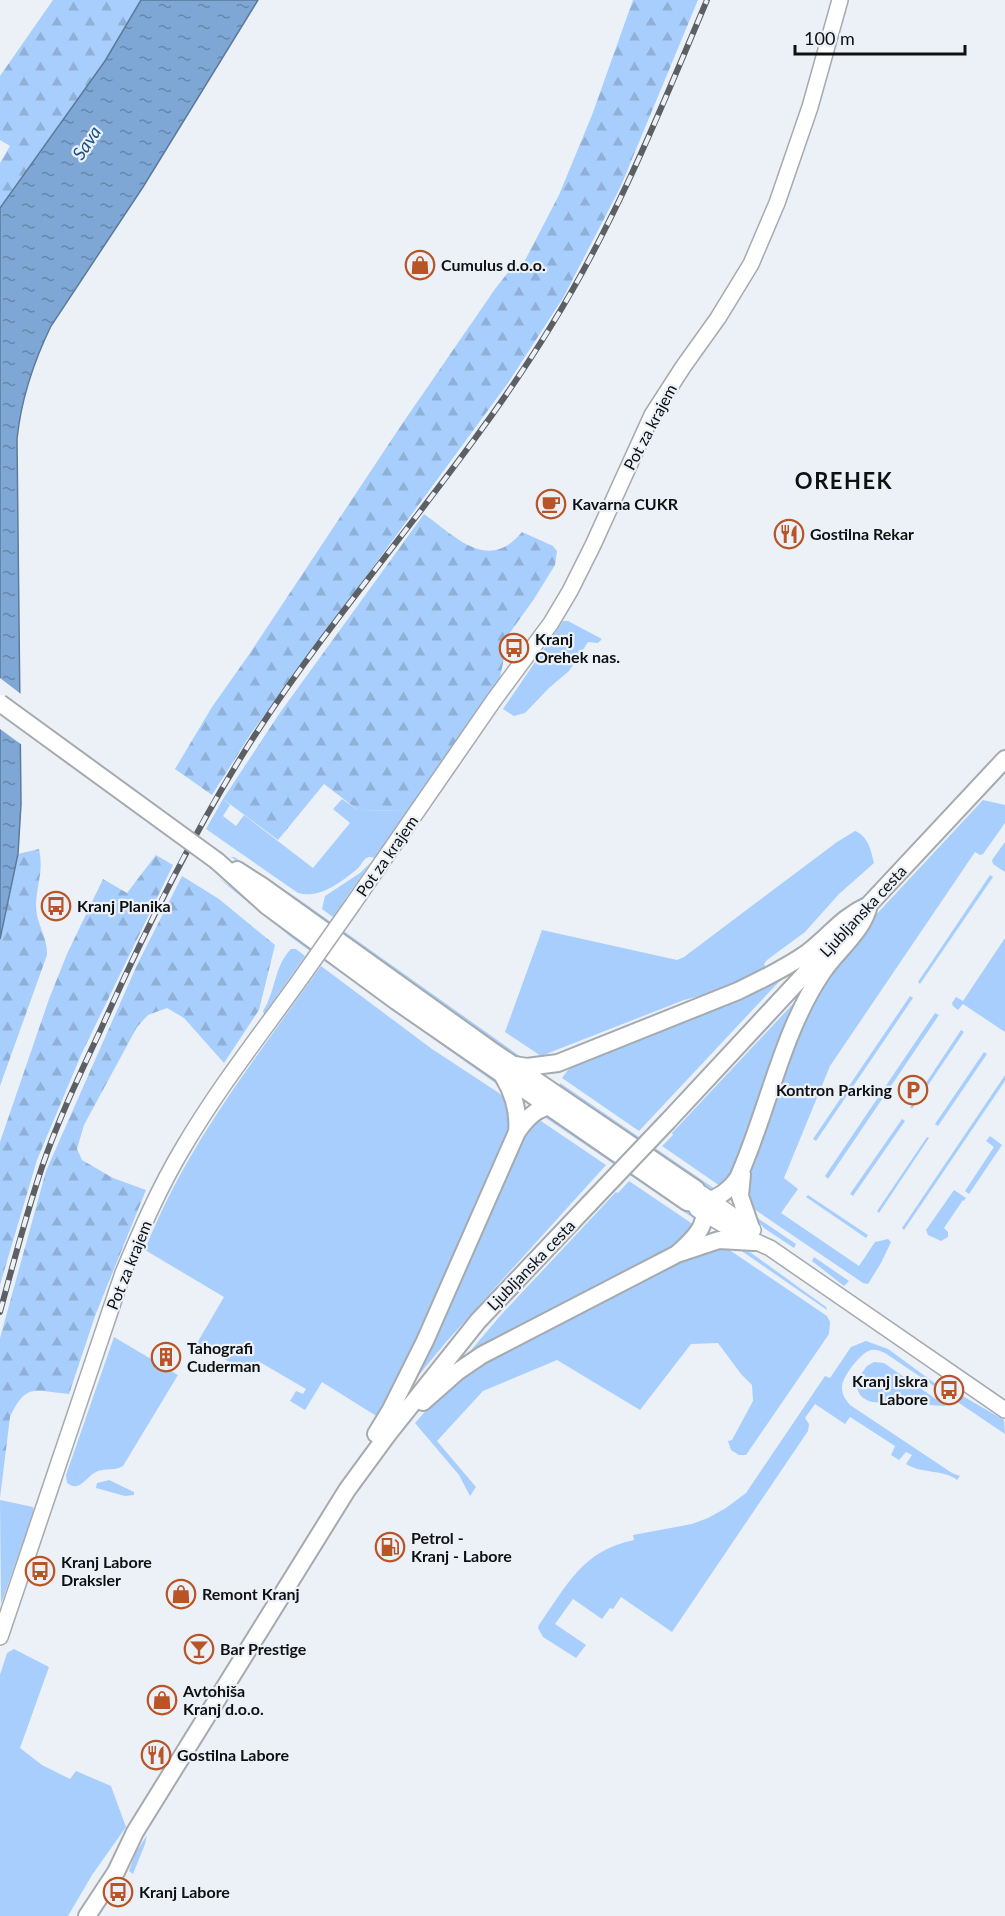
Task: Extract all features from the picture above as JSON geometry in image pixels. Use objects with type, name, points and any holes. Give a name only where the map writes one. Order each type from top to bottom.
[{"type":"main road","points":[[0,704],[217,861],[267,906],[396,1001],[507,1069],[700,1202],[704,1223],[700,1232],[677,1254]]},
{"type":"main road","name":"Ljubljanska cesta","points":[[87,1916],[116,1872],[135,1832],[347,1490],[395,1425],[478,1321],[1005,759]]},
{"type":"main road","points":[[507,1069],[546,1065],[587,1052],[706,1005],[766,978],[806,954],[845,918],[869,905]]},
{"type":"main road","points":[[700,1202],[725,1193],[733,1185],[743,1167],[807,999],[826,966],[861,926],[869,905]]},
{"type":"main road","points":[[561,1106],[556,1083],[561,1073],[587,1052]]},
{"type":"main road","points":[[507,1069],[518,1114],[517,1132]]},
{"type":"main road","points":[[347,1490],[355,1464],[385,1419],[416,1358],[517,1132],[534,1113],[561,1106]]},
{"type":"main road","points":[[367,1464],[391,1445],[427,1398],[474,1360],[677,1254],[719,1240],[758,1239],[740,1196],[743,1167]]},
{"type":"main road","name":"Ljubljanska cesta","points":[[76,1916],[106,1868],[135,1832]]},
{"type":"street","name":"Pot za krajem","points":[[0,1637],[123,1273],[147,1217],[183,1148],[215,1097],[301,978],[494,700],[551,623],[570,591],[652,415],[738,287],[756,255],[777,203],[814,92],[840,0]]},
{"type":"street","points":[[700,1202],[758,1239],[1005,1410]]},
{"type":"green space","points":[[53,0],[141,0],[105,61],[0,208],[0,163],[10,146],[0,140],[0,76]]},
{"type":"green space","points":[[633,0],[698,0],[620,188],[563,298],[508,383],[252,732],[212,795],[175,769],[212,707],[495,289],[514,265],[520,270],[559,195],[592,115]]},
{"type":"green space","points":[[424,514],[460,541],[484,550],[497,550],[509,544],[522,532],[553,546],[557,551],[555,565],[509,634],[499,682],[407,811],[358,810],[324,784],[278,840],[223,799],[279,714]]},
{"type":"green space","points":[[563,621],[568,621],[602,639],[598,643],[588,642],[569,671],[525,713],[514,716],[503,709]]},
{"type":"green space","points":[[223,799],[230,805],[223,816],[236,826],[244,815],[313,868],[350,823],[333,809],[342,799],[358,810],[407,811],[375,858],[366,858],[356,870],[329,889],[306,894],[298,893],[206,829]]},
{"type":"green space","points":[[983,800],[1005,805],[1005,823],[983,854],[975,852],[830,1066],[784,1178],[798,1189],[781,1213],[859,1266],[875,1242],[888,1239],[891,1242],[868,1284],[863,1283],[748,1205],[744,1182],[786,1059],[820,983],[858,934]]},
{"type":"green space","points":[[855,831],[866,840],[874,863],[839,894],[805,932],[767,960],[764,964],[769,972],[715,992],[684,1000],[541,1056],[505,1032],[542,930],[677,960]]},
{"type":"green space","points":[[1005,842],[1005,872],[993,864],[992,860]]},
{"type":"green space","points":[[39,849],[41,865],[36,907],[47,955],[0,1086],[0,939],[18,854]]},
{"type":"green space","points":[[156,855],[173,865],[81,1055],[37,1160],[0,1285],[0,1142],[49,999],[67,954],[103,879],[127,893]]},
{"type":"green space","points":[[231,857],[297,898],[524,1059],[514,1057]]},
{"type":"green space","points":[[371,862],[333,917],[322,909],[325,896],[360,873]]},
{"type":"green space","points":[[990,875],[993,877],[920,984],[918,982]]},
{"type":"green space","points":[[182,876],[219,899],[275,945],[259,1010],[224,1063],[184,1018],[167,1008],[148,1015],[137,1027],[84,1125],[77,1149],[82,1160],[113,1178],[146,1190],[95,1316],[69,1394],[33,1391],[21,1398],[10,1417],[0,1498],[0,1338],[46,1171],[137,965]]},
{"type":"green space","points":[[216,876],[354,978],[495,1077],[505,1090],[292,938]]},
{"type":"green space","points":[[1005,938],[1005,1032],[963,1004],[958,1010],[952,1003],[956,997],[963,1001]]},
{"type":"green space","points":[[291,949],[296,949],[305,956],[264,1014],[263,1011],[281,963]]},
{"type":"green space","points":[[321,966],[432,1049],[499,1093],[507,1102],[510,1111],[508,1132],[429,1311],[378,1417],[322,1382],[305,1410],[290,1401],[296,1391],[303,1394],[306,1389],[258,1361],[250,1374],[197,1343],[224,1297],[145,1250],[161,1212],[201,1138]]},
{"type":"green space","points":[[789,971],[639,1131],[562,1078],[568,1070],[584,1060]]},
{"type":"green space","points":[[805,991],[730,1179],[723,1188],[662,1146]]},
{"type":"green space","points":[[910,996],[913,998],[816,1141],[813,1139]]},
{"type":"green space","points":[[935,1013],[939,1015],[828,1179],[825,1176]]},
{"type":"green space","points":[[961,1030],[964,1032],[912,1109],[910,1107]]},
{"type":"green space","points":[[984,1052],[987,1054],[938,1126],[935,1124]]},
{"type":"green space","points":[[1005,1075],[1005,1081],[904,1230],[902,1228]]},
{"type":"green space","points":[[560,1083],[718,1191],[713,1194],[559,1089]]},
{"type":"green space","points":[[545,1111],[700,1217],[699,1222],[540,1114]]},
{"type":"green space","points":[[535,1117],[606,1165],[447,1341],[408,1388],[528,1126]]},
{"type":"green space","points":[[902,1119],[905,1121],[853,1196],[850,1194]]},
{"type":"green space","points":[[990,1136],[1002,1145],[969,1194],[965,1191],[994,1147],[986,1141]]},
{"type":"green space","points":[[927,1137],[929,1138],[879,1213],[877,1211]]},
{"type":"green space","points":[[629,1181],[697,1227],[691,1235],[661,1256],[461,1362],[500,1316]]},
{"type":"green space","points":[[954,1190],[966,1198],[944,1228],[948,1232],[948,1237],[941,1241],[928,1235],[926,1230]]},
{"type":"green space","points":[[808,1195],[868,1235],[866,1238],[806,1197]]},
{"type":"green space","points":[[753,1215],[796,1244],[794,1248],[764,1228]]},
{"type":"green space","points":[[733,1245],[750,1252],[827,1310]]},
{"type":"green space","points":[[718,1246],[728,1249],[827,1316],[830,1322],[829,1334],[746,1455],[739,1455],[731,1450],[728,1441],[732,1440],[753,1401],[752,1385],[718,1343],[691,1344],[640,1410],[557,1360],[483,1391],[437,1441],[476,1487],[470,1496],[459,1475],[415,1423],[430,1406],[472,1369],[706,1249]]},
{"type":"green space","points":[[814,1257],[849,1281],[844,1286],[812,1261]]},
{"type":"green space","points":[[114,1337],[178,1375],[123,1466],[98,1471],[80,1485],[73,1486],[67,1483],[66,1475]]},
{"type":"green space","points":[[866,1341],[888,1349],[951,1395],[954,1391],[1004,1420],[1005,1434],[885,1353],[871,1350],[862,1355],[845,1377],[842,1387],[844,1397],[850,1405],[952,1473],[960,1476],[957,1480],[945,1474],[906,1464],[912,1455],[906,1452],[899,1460],[891,1455],[895,1446],[850,1417],[845,1424],[815,1404],[805,1418],[809,1424],[808,1431],[672,1632],[621,1597],[602,1619],[573,1599],[555,1624],[586,1645],[576,1658],[543,1637],[538,1628],[539,1625],[568,1583],[589,1561],[616,1545],[634,1540],[633,1535],[692,1524],[708,1518],[746,1493],[825,1376],[830,1378],[851,1347]]},
{"type":"green space","points":[[874,1362],[884,1363],[946,1406],[872,1402],[865,1399],[859,1392],[856,1381],[867,1366]]},
{"type":"green space","points":[[109,1480],[134,1492],[134,1495],[125,1496],[96,1488],[97,1483]]},
{"type":"green space","points":[[0,1500],[33,1507],[34,1511],[1,1604]]},
{"type":"green space","points":[[14,1649],[49,1667],[20,1748],[42,1765],[70,1779],[76,1771],[111,1786],[126,1827],[92,1875],[68,1916],[0,1916],[0,1675],[7,1653]]},
{"type":"green space","points":[[147,1835],[133,1874],[129,1871],[135,1854]]},
{"type":"water","name":"Sava","points":[[141,0],[258,0],[143,187],[51,326],[25,395],[17,439],[21,804],[18,854],[0,939],[0,208],[105,61]]},
{"type":"pier","points":[[0,678],[21,694],[22,745],[0,729]]},
{"type":"railway","points":[[0,1312],[31,1203],[55,1132],[77,1080],[172,879],[255,735],[328,632],[481,431],[551,326],[616,207],[707,0]]},
{"type":"place","name":"Cumulus d.o.o.","points":[[420,265]]},
{"type":"place","name":"Kavarna CUKR","points":[[551,504]]},
{"type":"place","name":"Gostilna Rekar","points":[[789,534]]},
{"type":"place","name":"Kranj Orehek nas.","points":[[514,648]]},
{"type":"place","name":"Kranj Planika","points":[[56,906]]},
{"type":"place","name":"Kontron Parking","points":[[913,1090]]},
{"type":"place","name":"Tahografi Cuderman","points":[[166,1357]]},
{"type":"place","name":"Kranj Iskra Labore","points":[[949,1390]]},
{"type":"place","name":"Petrol - Kranj - Labore","points":[[390,1547]]},
{"type":"place","name":"Kranj Labore Draksler","points":[[40,1571]]},
{"type":"place","name":"Remont Kranj","points":[[181,1594]]},
{"type":"place","name":"Bar Prestige","points":[[199,1649]]},
{"type":"place","name":"Avtohiša Kranj d.o.o.","points":[[162,1700]]},
{"type":"place","name":"Gostilna Labore","points":[[156,1755]]},
{"type":"place","name":"Kranj Labore","points":[[118,1892]]},
{"type":"district","name":"OREHEK","points":[[844,481]]}]
